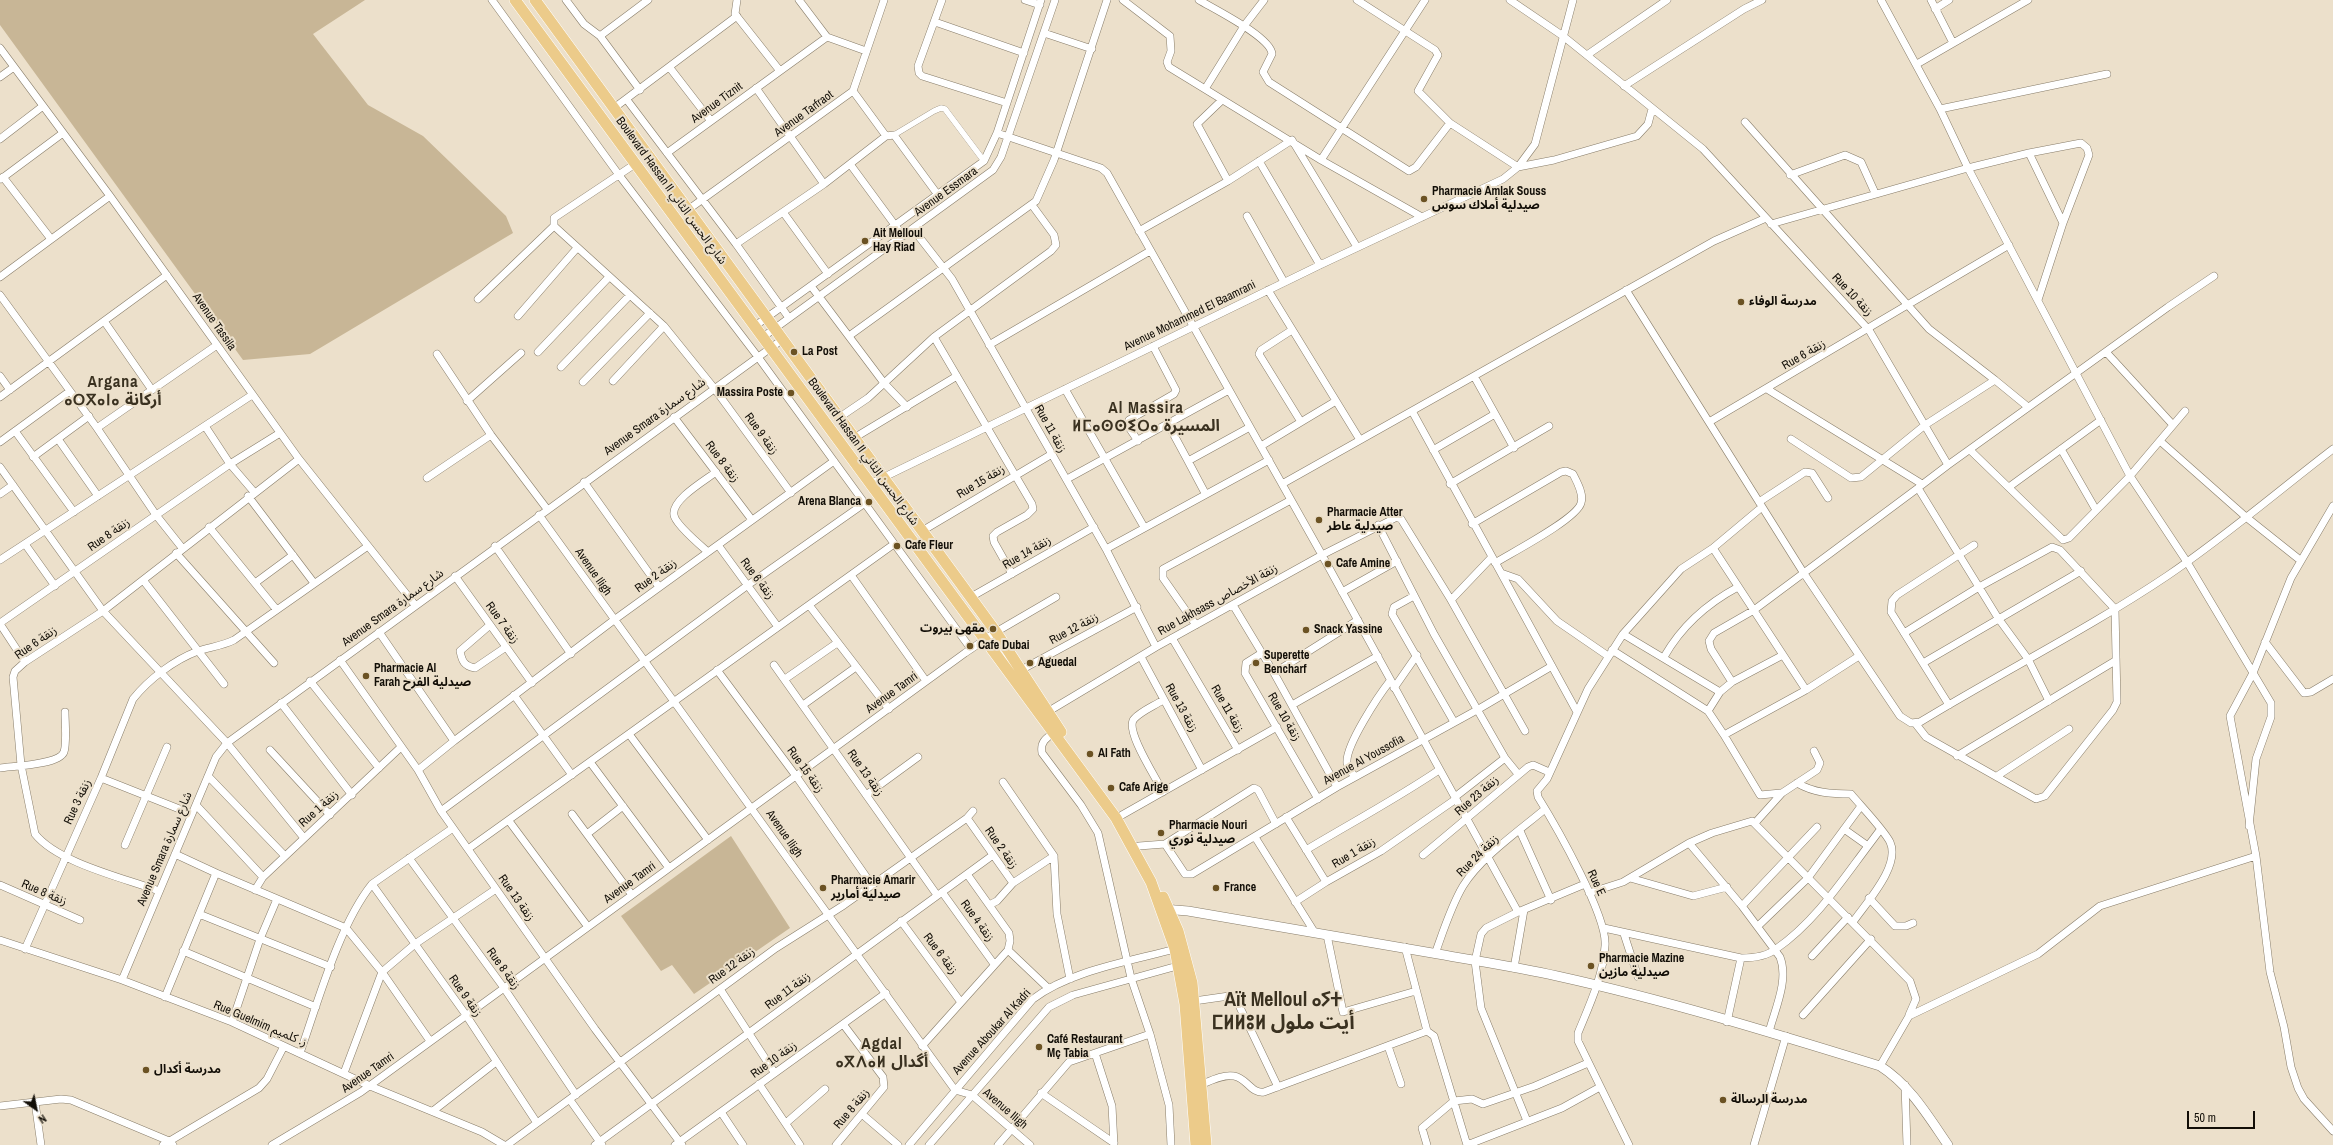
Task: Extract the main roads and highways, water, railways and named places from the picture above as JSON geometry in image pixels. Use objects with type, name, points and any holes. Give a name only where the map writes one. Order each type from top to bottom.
[{"type":"main road","name":"Boulevard Hassan II شارع الحسن الثاني","points":[[515,0],[1116,818],[1165,909]]},
{"type":"main road","name":"Boulevard Hassan II شارع الحسن الثاني","points":[[535,0],[971,597],[1049,711],[1066,741],[1122,815],[1139,846],[1165,909],[1179,948],[1182,964],[1196,1145]]},
{"type":"main road","points":[[882,500],[893,492]]},
{"type":"main road","name":"Boulevard Hassan II شارع الحسن الثاني","points":[[1182,964],[1194,1001],[1206,1145]]},
{"type":"place","name":"Pharmacie Amlak Souss صيدلية أملاك سوس","points":[[1424,199]]},
{"type":"place","name":"Ait Melloul Hay Riad","points":[[865,241]]},
{"type":"place","name":"مدرسة الوفاء","points":[[1741,302]]},
{"type":"place","name":"La Post","points":[[794,352]]},
{"type":"place","name":"Massira Poste","points":[[791,393]]},
{"type":"place","name":"Arena Blanca","points":[[869,502]]},
{"type":"place","name":"Pharmacie Atter صيدلية عاطر","points":[[1319,520]]},
{"type":"place","name":"Cafe Fleur","points":[[897,546]]},
{"type":"place","name":"Cafe Amine","points":[[1328,564]]},
{"type":"place","name":"مقهى بيروت","points":[[993,629]]},
{"type":"place","name":"Snack Yassine","points":[[1306,630]]},
{"type":"place","name":"Cafe Dubai","points":[[970,646]]},
{"type":"place","name":"Aguedal","points":[[1030,663]]},
{"type":"place","name":"Superette Bencharf","points":[[1256,663]]},
{"type":"place","name":"Pharmacie Al Farah صيدلية الفرح","points":[[366,676]]},
{"type":"place","name":"Al Fath","points":[[1090,754]]},
{"type":"place","name":"Cafe Arige","points":[[1111,788]]},
{"type":"place","name":"Pharmacie Nouri صيدلية نوري","points":[[1161,833]]},
{"type":"place","name":"Pharmacie Amarir صيدلية أمارير","points":[[823,888]]},
{"type":"place","name":"France","points":[[1216,888]]},
{"type":"place","name":"Pharmacie Mazine صيدلية مازين","points":[[1591,966]]},
{"type":"place","name":"Café Restaurant Mç Tabia","points":[[1039,1047]]},
{"type":"place","name":"مدرسة أكدال","points":[[146,1070]]},
{"type":"place","name":"مدرسة الرسالة","points":[[1723,1100]]},
{"type":"district","name":"Argana ⴰⵔⴳⴰⵏⴰ أركانة","points":[[113,392]]},
{"type":"district","name":"Al Massira ⵍⵎⴰⵙⵙⵉⵔⴰ المسيرة","points":[[1146,418]]},
{"type":"district","name":"Aït Melloul ⴰⵢⵜ ⵎⵍⵍⵓⵍ أيت ملول","points":[[1283,1012]]},
{"type":"district","name":"Agdal ⴰⴳⴷⴰⵍ أگدال","points":[[882,1054]]}]
